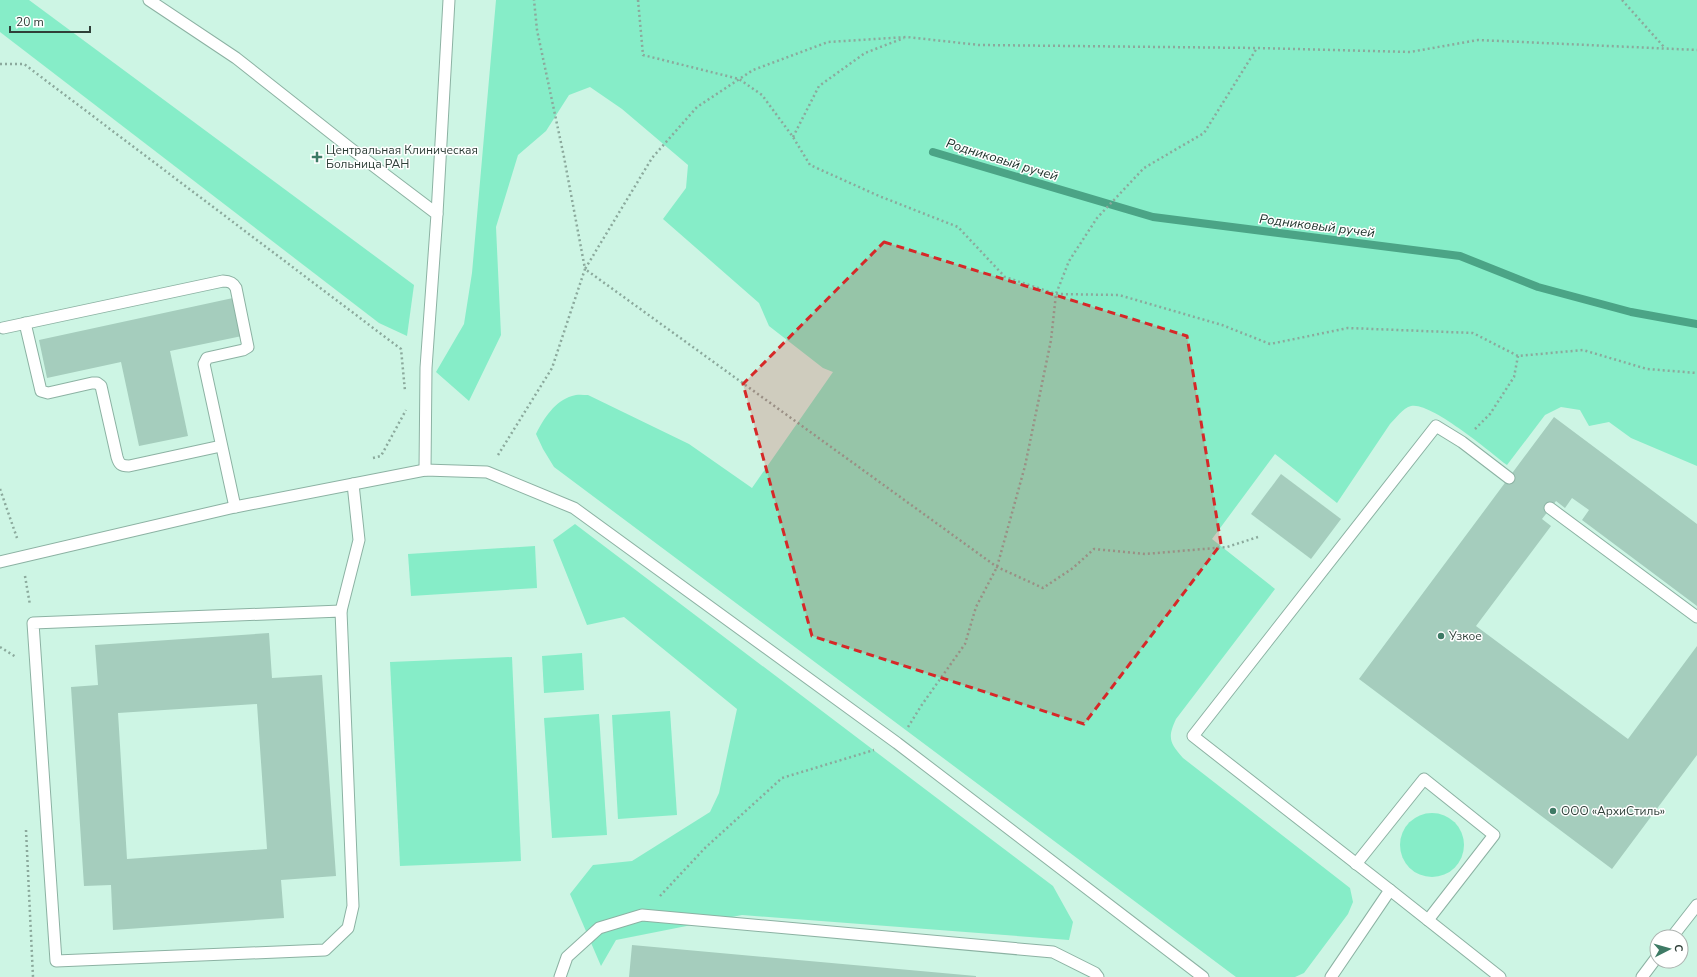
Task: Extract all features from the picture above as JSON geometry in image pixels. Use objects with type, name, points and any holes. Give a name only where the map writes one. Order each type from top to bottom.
[{"type":"lane","points":[[149,0],[236,58],[350,148],[437,214]]},
{"type":"lane","points":[[425,470],[426,368],[437,214],[449,0]]},
{"type":"lane","points":[[3,328],[228,280],[234,284],[248,347],[243,350],[207,358],[204,364],[235,507]]},
{"type":"lane","points":[[25,323],[41,391],[48,393],[92,383],[97,383],[101,386],[117,456],[119,463],[123,466],[222,446]]},
{"type":"lane","points":[[1500,977],[1193,736],[1436,426],[1462,442],[1509,478]]},
{"type":"lane","points":[[0,562],[235,507],[425,470],[487,472],[574,508],[897,743],[1203,977]]},
{"type":"lane","points":[[341,611],[33,623],[56,961],[324,950],[348,928],[354,906],[341,611],[359,540],[353,484]]},
{"type":"lane","points":[[1550,508],[1697,618]]},
{"type":"lane","points":[[1356,864],[1424,779],[1494,835],[1428,920]]},
{"type":"lane","points":[[1331,977],[1390,890]]},
{"type":"lane","points":[[1678,929],[1697,905]]},
{"type":"lane","points":[[560,977],[567,957],[599,928],[642,915],[1053,952],[1095,973],[1098,977]]},
{"type":"lane","points":[[1642,977],[1649,968]]},
{"type":"path","points":[[534,0],[537,30],[564,157],[585,269],[996,567],[1043,588],[1073,568],[1094,549],[1145,554],[1228,547],[1258,537]]},
{"type":"path","points":[[638,0],[643,55],[739,79],[762,95],[793,137],[810,165],[879,196],[958,227],[1004,277],[1056,294],[1119,294],[1222,325],[1270,344],[1348,328],[1472,333],[1518,356],[1582,350],[1647,369],[1697,373]]},
{"type":"path","points":[[1622,0],[1665,48]]},
{"type":"path","points":[[487,472],[552,368],[585,269],[652,158],[697,107],[739,79],[753,70],[828,42],[907,37],[979,45],[1257,48],[1410,52],[1478,40],[1697,50]]},
{"type":"path","points":[[793,137],[819,86],[865,53],[907,37]]},
{"type":"path","points":[[642,915],[705,848],[782,778],[897,743],[965,644],[976,606],[996,567],[1025,466],[1050,340],[1056,294],[1069,261],[1097,218],[1144,168],[1204,133],[1257,48]]},
{"type":"path","points":[[1462,442],[1490,414],[1514,377],[1518,356]]},
{"type":"path","points":[[0,489],[18,541]]},
{"type":"path","points":[[22,558],[33,623]]},
{"type":"highlighted area","points":[[884,242],[1187,336],[1221,544],[1084,724],[812,636],[743,384]]},
{"type":"green space","points":[[0,0],[29,0],[414,285],[407,336],[379,323],[0,32]]},
{"type":"green space","points":[[496,0],[1697,0],[1697,466],[1631,438],[1609,422],[1589,426],[1580,410],[1561,407],[1545,415],[1507,465],[1474,439],[1432,411],[1420,407],[1408,407],[1402,411],[1390,424],[1337,503],[1275,454],[1212,539],[1275,589],[1176,719],[1171,731],[1171,740],[1183,758],[1350,888],[1353,902],[1348,914],[1304,973],[1295,977],[1236,977],[554,467],[536,434],[546,416],[560,402],[574,395],[588,395],[689,444],[752,488],[833,372],[823,368],[769,326],[759,303],[663,219],[686,188],[688,165],[622,109],[590,87],[569,95],[546,131],[518,155],[496,227],[501,335],[469,401],[436,372],[464,324],[472,273]]},
{"type":"green space","points":[[575,524],[1053,886],[1073,922],[1069,940],[742,915],[616,940],[601,966],[570,894],[593,865],[632,861],[710,812],[719,793],[737,709],[624,617],[587,625],[553,540]]},
{"type":"green space","points":[[535,546],[537,588],[411,596],[408,554]]},
{"type":"green space","points":[[582,653],[584,690],[544,693],[542,656]]},
{"type":"green space","points":[[512,657],[521,861],[400,866],[390,662]]},
{"type":"green space","points":[[670,711],[677,815],[618,819],[612,715]]},
{"type":"green space","points":[[599,714],[607,835],[552,838],[544,718]]},
{"type":"green space","points":[[1432,813],[1450,819],[1458,827],[1464,845],[1458,863],[1450,871],[1432,877],[1414,871],[1406,863],[1400,845],[1406,827],[1414,819]]},
{"type":"building","points":[[233,298],[242,336],[170,351],[188,436],[139,446],[121,362],[47,378],[39,340]]},
{"type":"building","name":"Узкое","points":[[1554,417],[1697,524],[1697,606],[1582,520],[1589,510],[1572,498],[1565,508],[1556,501],[1542,519],[1551,526],[1476,626],[1628,739],[1697,646],[1697,755],[1612,869],[1359,679]]},
{"type":"building","points":[[1281,474],[1341,519],[1311,559],[1251,514]]},
{"type":"building","points":[[269,633],[272,678],[322,675],[336,876],[281,880],[284,918],[113,930],[111,885],[84,886],[71,687],[98,685],[95,645]],"holes":[[[257,704],[267,849],[127,859],[118,713]]]},
{"type":"building","points":[[632,945],[976,976],[976,977],[629,977]]},
{"type":"waterway","name":"Родниковый ручей","points":[[933,152],[1153,217],[1460,256],[1538,287],[1631,312],[1697,324]]},
{"type":"place","name":"Центральная Клиническая Больница РАН","points":[[317,157]]},
{"type":"place","name":"Узкое","points":[[1441,636]]},
{"type":"place","name":"ООО «АрхиСтиль»","points":[[1553,811]]}]
